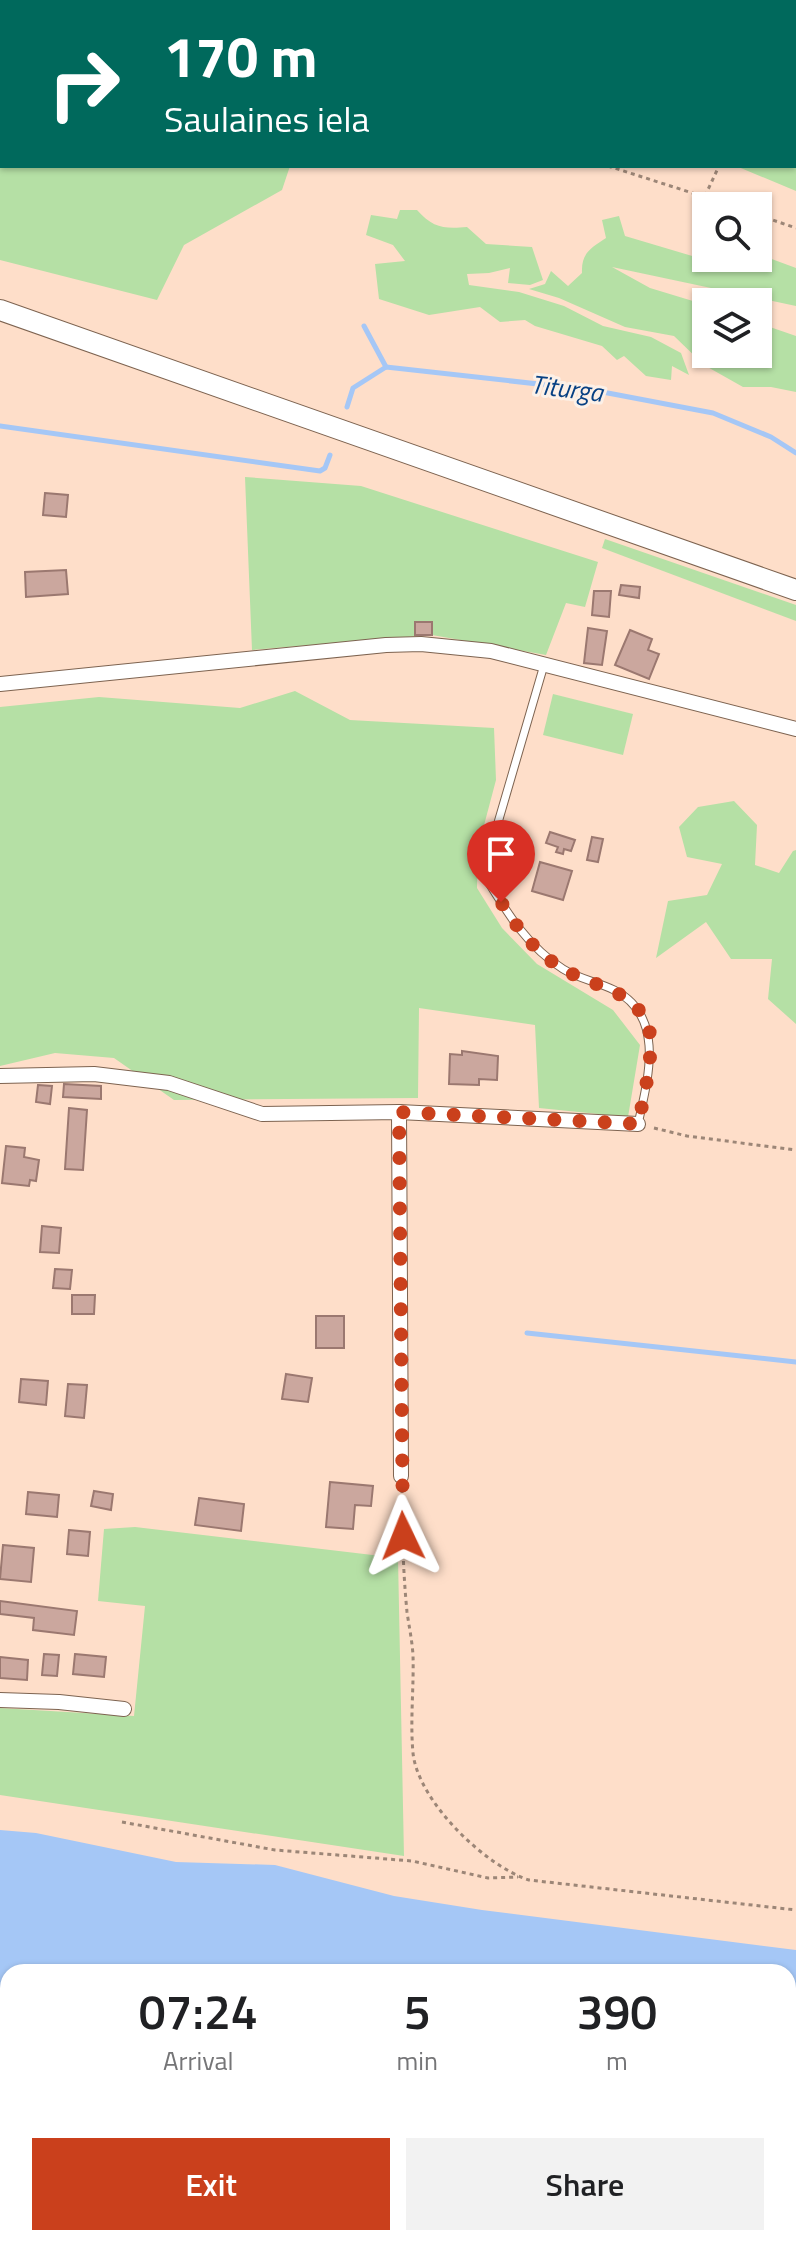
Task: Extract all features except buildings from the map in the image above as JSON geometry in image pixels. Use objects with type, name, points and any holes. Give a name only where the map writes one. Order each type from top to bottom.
[{"type":"main road","points":[[0,310],[796,590]]},
{"type":"street","points":[[0,684],[421,644],[491,651],[796,729]]},
{"type":"street","points":[[0,1076],[94,1074],[169,1083],[262,1114],[399,1112],[638,1124]]},
{"type":"street","points":[[399,1112],[401,1476]]},
{"type":"street","points":[[0,1700],[124,1709]]},
{"type":"lane","points":[[544,665],[497,826],[487,880],[515,924],[538,950],[564,970],[616,991],[635,1007],[648,1027],[649,1072],[638,1124]]},
{"type":"path","points":[[614,168],[692,192]]},
{"type":"path","points":[[707,192],[718,168]]},
{"type":"path","points":[[772,220],[796,228]]},
{"type":"path","points":[[638,1124],[687,1136],[796,1150]]},
{"type":"path","points":[[401,1476],[404,1566],[413,1653],[413,1755],[420,1779],[469,1844],[522,1877]]},
{"type":"path","points":[[122,1822],[275,1850],[412,1861],[488,1878],[522,1877],[626,1892],[796,1910]]},
{"type":"green space","points":[[0,168],[289,168],[282,190],[184,245],[157,300],[0,260]]},
{"type":"green space","points":[[741,168],[796,168],[796,191]]},
{"type":"green space","points":[[400,210],[417,210],[428,221],[439,226],[467,227],[486,244],[532,247],[543,280],[530,285],[508,283],[510,268],[467,274],[469,285],[519,292],[564,306],[603,326],[651,337],[681,353],[689,375],[672,366],[671,380],[646,376],[624,356],[617,360],[602,346],[535,326],[525,320],[500,322],[480,307],[429,315],[379,299],[375,264],[405,261],[393,245],[366,235],[371,215],[397,219]]},
{"type":"green space","points":[[619,216],[625,236],[692,256],[692,272],[772,272],[772,259],[796,268],[796,306],[772,301],[772,288],[711,288],[612,267],[650,288],[692,301],[692,353],[674,336],[625,327],[559,298],[529,289],[545,284],[551,271],[568,286],[582,273],[583,260],[588,252],[606,238],[602,220]]},
{"type":"green space","points":[[772,328],[796,336],[796,392],[771,387],[743,387],[709,368],[772,368]]},
{"type":"green space","points":[[245,477],[361,486],[598,562],[585,607],[566,603],[546,655],[432,635],[252,650]]},
{"type":"green space","points":[[605,539],[796,605],[796,621],[602,548]]},
{"type":"green space","points":[[295,691],[350,720],[494,728],[496,780],[478,848],[477,888],[502,928],[537,964],[613,1010],[640,1045],[628,1117],[539,1108],[535,1025],[419,1008],[418,1098],[174,1100],[114,1058],[55,1053],[0,1066],[0,707],[99,697],[240,708]]},
{"type":"green space","points":[[553,694],[633,714],[623,755],[543,735]]},
{"type":"green space","points":[[734,801],[757,825],[755,865],[779,873],[796,850],[796,1024],[768,999],[772,959],[731,959],[706,922],[656,958],[668,901],[707,895],[722,864],[687,857],[679,827],[698,807]]},
{"type":"green space","points":[[135,1527],[398,1558],[404,1856],[0,1795],[0,1708],[134,1716],[145,1606],[98,1601],[104,1529]]},
{"type":"water","points":[[0,1830],[36,1833],[176,1862],[275,1865],[394,1896],[482,1910],[796,1950],[796,1964],[0,1964]]},
{"type":"waterway","points":[[364,326],[386,367]]},
{"type":"waterway","name":"Titurga","points":[[347,407],[353,388],[386,367],[592,390],[713,413],[771,437],[796,453]]},
{"type":"waterway","name":"Titurga","points":[[0,426],[320,471],[325,468],[330,455]]},
{"type":"waterway","points":[[527,1333],[796,1362]]},
{"type":"route","points":[[403,1536],[399,1112],[638,1124],[649,1072],[648,1027],[635,1007],[616,991],[564,970],[538,950],[501,902]]}]
